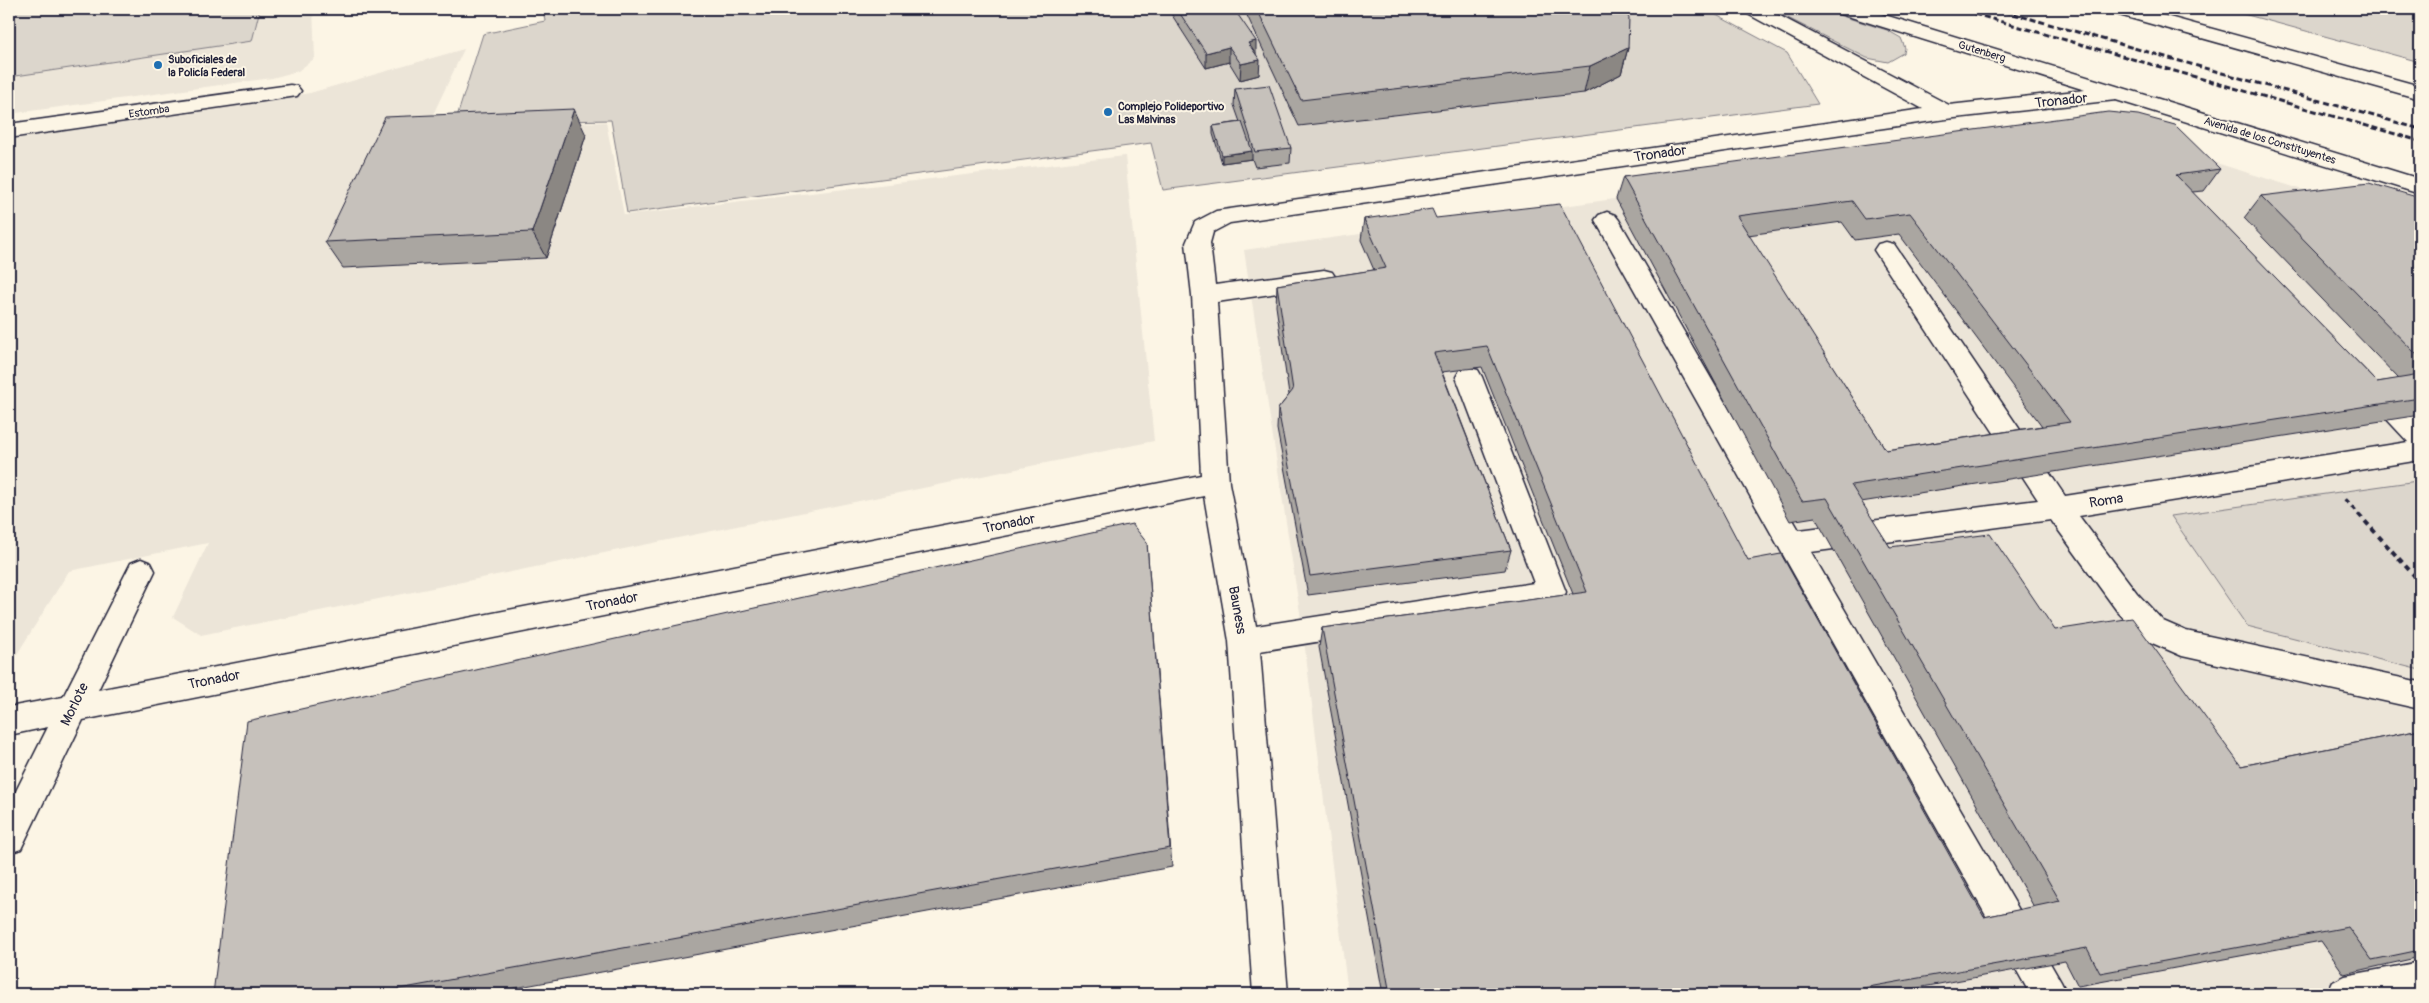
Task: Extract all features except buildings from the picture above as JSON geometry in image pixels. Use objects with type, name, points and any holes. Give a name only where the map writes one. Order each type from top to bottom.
[{"type":"street","points":[[1753,9],[1946,112]]},
{"type":"street","name":"Gutenberg","points":[[1845,9],[2120,93]]},
{"type":"street","points":[[2119,9],[2420,92]]},
{"type":"street","name":"Estomba","points":[[9,131],[290,90]]},
{"type":"street","name":"Tronador","points":[[1202,228],[1224,216],[1946,112],[2120,93]]},
{"type":"street","name":"Avenida de los Constituyentes","points":[[2120,93],[2420,187]]},
{"type":"street","points":[[1607,220],[2049,994]]},
{"type":"street","name":"Bauness","points":[[1202,228],[1198,243],[1204,295],[1215,483],[1244,642],[1271,994]]},
{"type":"street","points":[[1886,250],[2058,508],[2127,602],[2153,630],[2182,643],[2420,696]]},
{"type":"street","points":[[1204,295],[1346,276]]},
{"type":"street","points":[[2360,374],[2420,437]]},
{"type":"street","points":[[1244,642],[1552,592],[1469,377]]},
{"type":"street","name":"Roma","points":[[1791,544],[2058,508],[2315,465],[2420,450]]},
{"type":"street","name":"Tronador","points":[[9,721],[1215,483]]},
{"type":"street","name":"Morlote","points":[[9,838],[141,572]]},
{"type":"street","points":[[2346,994],[2420,979]]},
{"type":"path","points":[[2315,465],[2420,582]]},
{"type":"shaded area","name":"Suboficiales de la Policía Federal","points":[[9,9],[313,9],[315,58],[298,71],[272,78],[9,114]]},
{"type":"shaded area","points":[[9,9],[260,9],[252,41],[9,77]]},
{"type":"shaded area","name":"Complejo Polideportivo Las Malvinas","points":[[543,9],[1705,9],[1787,53],[1818,104],[1163,190],[1151,143],[627,213],[611,120],[455,123],[483,34],[545,21]]},
{"type":"shaded area","points":[[1770,9],[1819,9],[1887,30],[1901,38],[1905,48],[1904,53],[1888,62],[1867,58]]},
{"type":"shaded area","points":[[2225,9],[2420,9],[2420,62]]},
{"type":"shaded area","points":[[464,49],[428,125],[606,122],[624,215],[1125,156],[1154,441],[201,635],[173,617],[208,543],[69,571],[9,667],[9,140],[310,93]]},
{"type":"shaded area","points":[[2095,133],[2161,146],[2420,226],[2420,994],[1348,994],[1303,632],[1244,250]]},
{"type":"shaded area","points":[[2417,481],[2420,484],[2420,670],[2247,626],[2171,516]]},
{"type":"railway","points":[[1957,9],[2420,141]]},
{"type":"railway","points":[[1996,9],[2420,129]]},
{"type":"place","name":"Suboficiales de la Policía Federal","points":[[158,65]]},
{"type":"place","name":"Complejo Polideportivo Las Malvinas","points":[[1108,112]]}]
